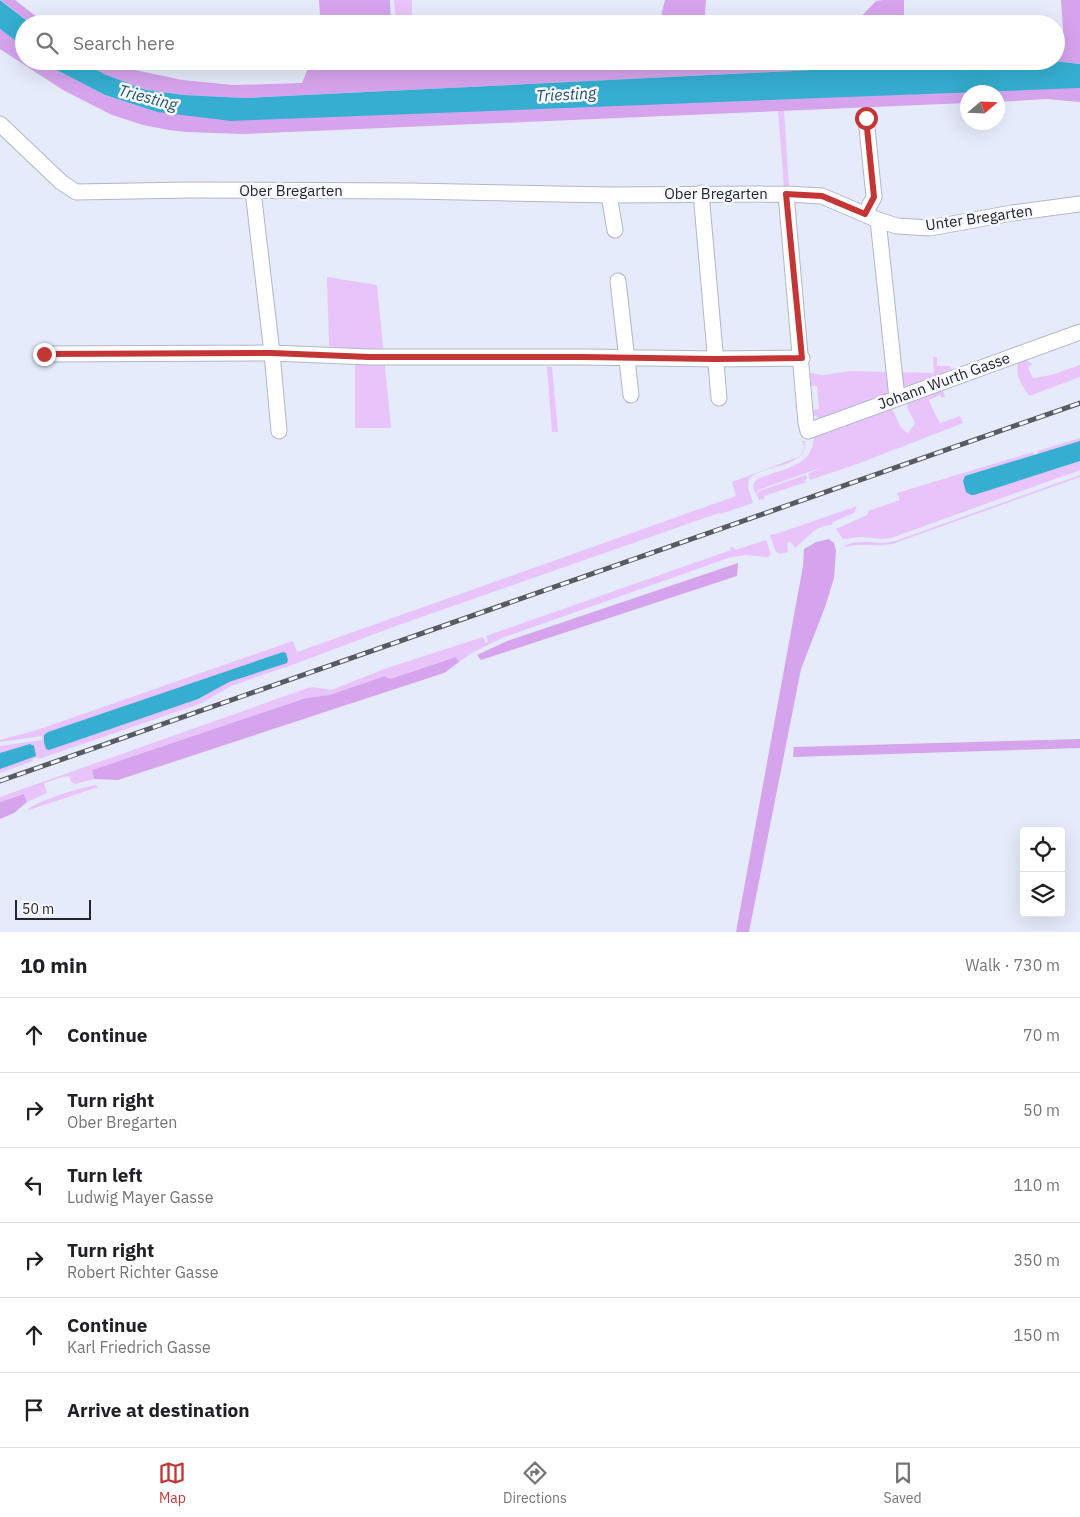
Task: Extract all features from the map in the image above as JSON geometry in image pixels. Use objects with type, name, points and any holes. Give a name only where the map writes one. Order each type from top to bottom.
[{"type":"street","points":[[866,118],[874,197],[871,217],[897,398]]},
{"type":"street","name":"Ober Bregarten","points":[[0,124],[61,182],[76,192],[190,190],[410,191],[609,195],[786,194],[822,196],[871,217]]},
{"type":"street","points":[[253,191],[279,431]]},
{"type":"street","points":[[701,193],[718,398]]},
{"type":"street","points":[[44,354],[272,353],[369,357],[802,358],[786,194]]},
{"type":"street","points":[[609,195],[616,230]]},
{"type":"street","name":"Unter Bregarten","points":[[871,217],[897,226],[930,228],[1012,213],[1080,204]]},
{"type":"street","points":[[618,281],[631,395]]},
{"type":"street","name":"Johann Wurth Gasse","points":[[802,358],[808,430],[1080,332]]},
{"type":"shaded area","points":[[1,0],[15,0],[34,15],[20,15]]},
{"type":"shaded area","points":[[319,0],[390,0],[391,15],[320,15]]},
{"type":"shaded area","points":[[394,0],[412,0],[412,15],[395,15]]},
{"type":"shaded area","points":[[665,0],[706,0],[705,15],[661,15]]},
{"type":"shaded area","points":[[904,0],[904,15],[863,15],[876,1]]},
{"type":"shaded area","points":[[1061,0],[1080,0],[1080,64],[1065,62],[1065,15],[1062,15]]},
{"type":"shaded area","points":[[0,29],[15,40],[15,59],[0,49]]},
{"type":"shaded area","points":[[32,70],[57,70],[105,95],[157,112],[960,90],[960,103],[244,134],[169,130],[143,125],[112,115],[63,90]]},
{"type":"shaded area","points":[[97,70],[136,70],[182,80],[234,85],[302,83],[307,70],[811,70],[245,98],[184,95],[146,90]]},
{"type":"shaded area","points":[[1080,88],[1080,102],[1046,99],[1005,102],[1005,89]]},
{"type":"shaded area","points":[[778,110],[784,110],[789,188],[784,188]]},
{"type":"shaded area","points":[[327,277],[377,285],[391,428],[355,428],[355,350],[329,346]]},
{"type":"shaded area","points":[[933,357],[937,357],[937,366],[949,366],[953,369],[902,388],[900,372],[934,373]]},
{"type":"shaded area","points":[[1023,359],[1032,364],[1028,368],[1033,378],[1051,375],[1080,365],[1080,377],[1029,396],[1017,372],[1018,362]]},
{"type":"shaded area","points":[[547,367],[552,367],[558,432],[552,432]]},
{"type":"shaded area","points":[[852,371],[887,372],[893,392],[820,419],[814,415],[813,410],[819,409],[817,386],[811,386],[810,373],[823,375]]},
{"type":"shaded area","points":[[940,390],[943,391],[945,396],[942,398],[940,395],[929,400],[940,423],[960,416],[963,423],[860,463],[810,480],[808,474],[823,467],[758,490],[756,495],[753,485],[756,480],[801,462],[811,450],[814,437],[842,424],[844,428],[844,424],[891,408],[901,428],[908,433],[915,424],[907,402]]},
{"type":"shaded area","points":[[1080,438],[1080,470],[891,538],[862,537],[843,539],[836,529],[867,515],[868,511],[900,500],[897,493],[1033,452],[1034,455],[1038,453],[1037,451]]},
{"type":"shaded area","points":[[797,457],[756,474],[749,479],[748,488],[753,503],[719,513],[396,626],[231,686],[202,703],[39,759],[38,757],[33,759],[33,761],[0,773],[0,746],[42,740],[42,736],[0,742],[0,740],[34,731],[293,641],[297,652],[736,496],[732,482]]},
{"type":"shaded area","points":[[806,475],[806,482],[764,496],[765,499],[759,500],[757,494],[759,491]]},
{"type":"shaded area","points":[[1080,475],[1080,477],[892,544],[844,546],[856,542],[882,543],[895,541]]},
{"type":"shaded area","points":[[857,506],[854,513],[833,522],[832,525],[816,529],[795,548],[791,542],[787,543],[788,552],[779,554],[775,550],[770,535]]},
{"type":"shaded area","points":[[829,539],[834,543],[836,551],[834,578],[801,669],[749,932],[736,932],[803,566],[804,549],[816,542]]},
{"type":"shaded area","points":[[766,540],[771,554],[768,557],[746,555],[731,557],[502,638],[470,654],[459,662],[456,657],[390,679],[385,676],[329,695],[306,698],[92,770],[94,779],[75,784],[69,776],[44,783],[47,793],[27,802],[24,794],[0,802],[0,797],[308,688],[314,687],[331,690],[387,668],[483,637],[486,643],[488,642],[486,636],[731,550],[730,548],[733,547],[735,550]]},
{"type":"shaded area","points":[[738,563],[737,576],[481,660],[477,655],[507,641]]},
{"type":"shaded area","points":[[456,657],[459,662],[444,673],[118,780],[94,779],[92,770],[306,698],[329,695],[385,676],[390,679]]},
{"type":"shaded area","points":[[1080,739],[1080,748],[793,757],[794,747]]},
{"type":"shaded area","points":[[96,785],[98,787],[28,809],[50,798]]},
{"type":"shaded area","points":[[24,794],[27,802],[14,813],[0,819],[0,802]]},
{"type":"water","points":[[0,0],[19,15],[15,15],[15,40],[0,29]]},
{"type":"water","name":"Triesting","points":[[1065,62],[1080,64],[1080,88],[1005,91],[1005,85],[960,85],[960,93],[231,121],[157,112],[105,95],[57,70],[97,70],[146,90],[184,95],[245,98],[811,70],[1065,70]]},
{"type":"water","points":[[1080,441],[1080,461],[974,495],[966,492],[963,481],[965,476]]},
{"type":"water","points":[[283,652],[286,653],[287,663],[229,682],[198,699],[49,750],[46,749],[44,735],[48,732]]},
{"type":"water","points":[[30,744],[34,746],[36,756],[0,769],[0,753]]},
{"type":"railway","points":[[0,781],[1080,403]]},
{"type":"route","points":[[44,354],[272,353],[369,357],[802,358],[786,194],[822,196],[865,214],[874,197],[866,118]]}]
